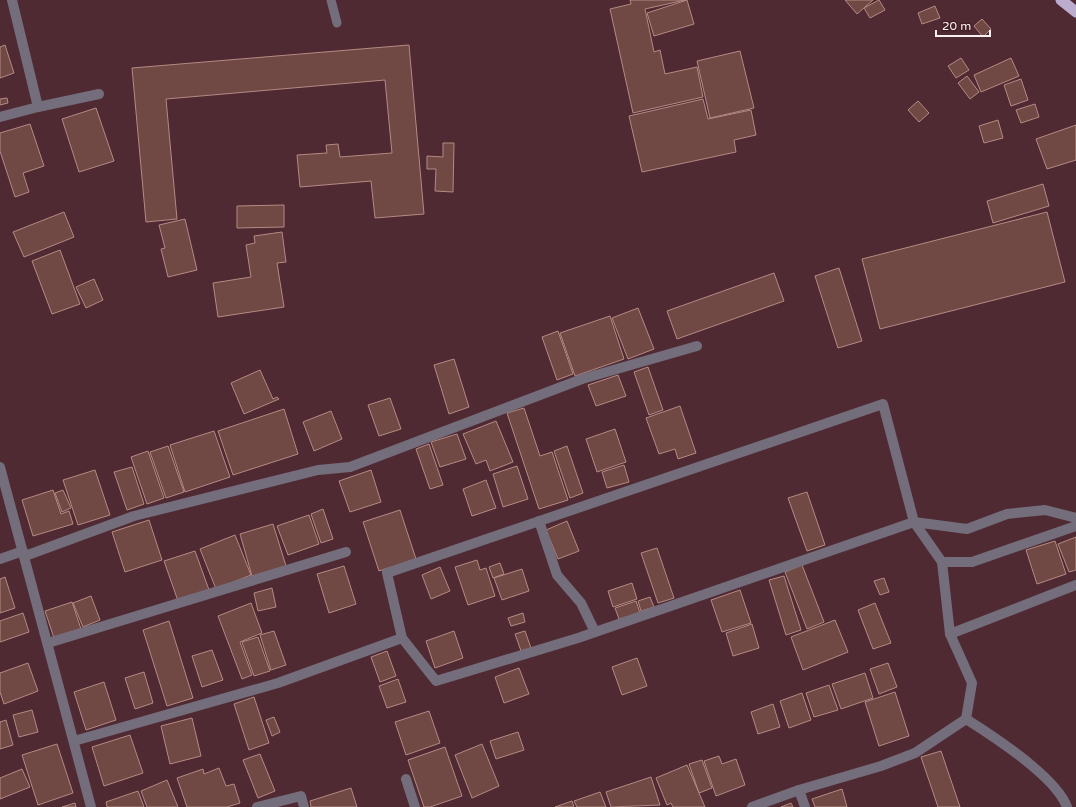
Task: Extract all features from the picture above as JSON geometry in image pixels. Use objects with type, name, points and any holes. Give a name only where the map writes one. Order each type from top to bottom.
[{"type":"highway","points":[[1061,0],[1076,12]]},
{"type":"street","points":[[12,0],[38,107]]},
{"type":"street","points":[[0,117],[99,94]]},
{"type":"street","points":[[0,559],[24,554],[134,516],[318,470],[350,467],[582,379],[697,346]]},
{"type":"street","points":[[752,807],[799,790],[881,766],[915,752],[966,719],[972,683],[950,634],[942,562],[914,522],[883,404],[387,573],[402,638],[436,681],[595,632],[914,522],[967,529],[1007,514],[1045,510],[1076,518]]},
{"type":"street","points":[[0,467],[91,807]]},
{"type":"street","points":[[539,521],[557,575],[581,602],[595,632]]},
{"type":"street","points":[[942,562],[972,562],[1076,526]]},
{"type":"street","points":[[48,643],[346,552]]},
{"type":"street","points":[[950,634],[1076,585]]},
{"type":"street","points":[[74,741],[278,683],[402,638]]},
{"type":"street","points":[[966,719],[1003,742],[1044,778],[1065,802],[1067,807]]},
{"type":"street","points":[[406,779],[415,807]]},
{"type":"street","points":[[799,790],[806,807]]},
{"type":"street","points":[[257,807],[301,796],[304,807]]},
{"type":"lane","points":[[331,0],[337,23]]},
{"type":"building","points":[[630,0],[685,0],[645,9],[654,52],[660,50],[665,74],[697,67],[703,97],[633,113],[610,9],[631,4]]},
{"type":"building","points":[[687,0],[694,24],[654,36],[647,13]]},
{"type":"building","points":[[845,0],[873,0],[857,14]]},
{"type":"building","points":[[879,0],[885,10],[870,18],[864,8]]},
{"type":"building","points":[[935,6],[940,18],[922,24],[918,13]]},
{"type":"building","points":[[982,19],[991,29],[983,37],[974,26]]},
{"type":"building","points":[[5,45],[14,73],[0,78],[0,47]]},
{"type":"building","points":[[409,45],[424,214],[375,218],[371,181],[300,187],[297,155],[327,153],[326,145],[338,144],[340,157],[392,153],[385,80],[166,99],[177,219],[146,222],[132,68]]},
{"type":"building","points":[[740,51],[754,108],[710,118],[697,61]]},
{"type":"building","points":[[961,58],[969,70],[956,78],[948,66]]},
{"type":"building","points":[[1011,58],[1019,76],[981,92],[974,75]]},
{"type":"building","points":[[967,76],[979,92],[970,99],[958,83]]},
{"type":"building","points":[[1021,79],[1028,100],[1011,106],[1004,85]]},
{"type":"building","points":[[7,98],[8,103],[0,105],[0,99]]},
{"type":"building","points":[[703,99],[708,119],[751,110],[756,135],[734,140],[736,152],[642,172],[629,116]]},
{"type":"building","points":[[918,101],[929,113],[919,122],[908,110]]},
{"type":"building","points":[[1035,104],[1039,117],[1021,123],[1016,110]]},
{"type":"building","points":[[96,108],[114,161],[79,172],[62,119]]},
{"type":"building","points":[[998,120],[1003,138],[984,143],[979,126]]},
{"type":"building","points":[[30,124],[44,166],[23,173],[29,192],[15,197],[0,151],[0,133]]},
{"type":"building","points":[[1076,125],[1076,160],[1047,169],[1036,139]]},
{"type":"building","points":[[443,143],[454,143],[453,192],[435,191],[436,169],[427,169],[427,156],[443,157]]},
{"type":"building","points":[[1043,184],[1049,206],[993,223],[987,201]]},
{"type":"building","points":[[284,205],[284,227],[237,228],[237,206]]},
{"type":"building","points":[[64,212],[74,237],[24,257],[13,232]]},
{"type":"building","points":[[1047,212],[1065,282],[880,329],[862,259]]},
{"type":"building","points":[[185,219],[197,270],[168,277],[161,249],[165,248],[159,225]]},
{"type":"building","points":[[282,232],[286,262],[277,263],[284,307],[218,317],[213,283],[251,277],[246,245],[255,243],[254,236]]},
{"type":"building","points":[[60,250],[80,304],[52,314],[32,261]]},
{"type":"building","points":[[839,268],[862,341],[838,348],[815,276]]},
{"type":"building","points":[[774,273],[784,301],[677,339],[667,311]]},
{"type":"building","points":[[94,279],[103,300],[86,308],[76,287]]},
{"type":"building","points":[[638,308],[654,349],[628,359],[612,318]]},
{"type":"building","points":[[610,316],[624,359],[575,376],[560,333]]},
{"type":"building","points":[[558,331],[573,374],[557,380],[542,337]]},
{"type":"building","points":[[454,359],[469,407],[449,414],[434,365]]},
{"type":"building","points":[[648,367],[663,410],[649,415],[634,372]]},
{"type":"building","points":[[260,370],[273,399],[277,397],[279,399],[244,414],[231,383]]},
{"type":"building","points":[[618,375],[626,396],[596,406],[588,385]]},
{"type":"building","points":[[390,398],[401,429],[379,436],[368,405]]},
{"type":"building","points":[[680,406],[696,453],[678,459],[675,449],[659,454],[646,418]]},
{"type":"building","points":[[524,408],[540,456],[552,452],[568,500],[539,509],[507,413]]},
{"type":"building","points":[[284,409],[298,454],[233,475],[218,431]]},
{"type":"building","points":[[331,411],[342,439],[314,451],[303,422]]},
{"type":"building","points":[[496,421],[513,462],[490,471],[486,460],[476,464],[463,434]]},
{"type":"building","points":[[615,429],[626,462],[597,472],[586,439]]},
{"type":"building","points":[[214,431],[230,477],[185,492],[170,445]]},
{"type":"building","points":[[457,434],[466,459],[440,467],[431,442]]},
{"type":"building","points":[[429,444],[443,485],[430,489],[416,449]]},
{"type":"building","points":[[168,446],[184,492],[166,498],[150,452]]},
{"type":"building","points":[[567,446],[583,493],[570,498],[554,451]]},
{"type":"building","points":[[148,451],[164,498],[147,504],[131,457]]},
{"type":"building","points":[[624,465],[629,482],[607,488],[602,472]]},
{"type":"building","points":[[517,466],[528,499],[503,507],[493,474]]},
{"type":"building","points":[[132,467],[144,504],[127,510],[114,472]]},
{"type":"building","points":[[95,470],[110,515],[78,525],[63,480]]},
{"type":"building","points":[[371,470],[381,502],[350,512],[339,481]]},
{"type":"building","points":[[486,480],[496,508],[472,516],[463,489]]},
{"type":"building","points":[[53,490],[61,514],[69,511],[73,524],[33,536],[22,500]]},
{"type":"building","points":[[63,490],[71,508],[62,512],[55,493]]},
{"type":"building","points":[[807,492],[825,545],[807,551],[788,498]]},
{"type":"building","points":[[323,509],[333,539],[321,543],[311,514]]},
{"type":"building","points":[[400,510],[416,559],[379,571],[363,522]]},
{"type":"building","points":[[309,515],[319,544],[288,555],[277,526]]},
{"type":"building","points":[[149,520],[162,560],[125,572],[112,532]]},
{"type":"building","points":[[567,521],[579,551],[558,559],[546,530]]},
{"type":"building","points":[[273,524],[286,566],[252,576],[240,534]]},
{"type":"building","points":[[235,535],[251,575],[216,589],[200,549]]},
{"type":"building","points":[[1076,537],[1076,570],[1069,572],[1058,544]]},
{"type":"building","points":[[1055,541],[1066,574],[1037,584],[1026,550]]},
{"type":"building","points":[[657,548],[674,598],[658,603],[641,553]]},
{"type":"building","points":[[195,551],[209,590],[178,601],[164,561]]},
{"type":"building","points":[[477,560],[480,570],[486,568],[495,596],[468,605],[455,567]]},
{"type":"building","points":[[500,563],[504,574],[493,578],[489,567]]},
{"type":"building","points":[[802,565],[824,622],[807,629],[785,572]]},
{"type":"building","points":[[344,566],[356,604],[329,613],[317,574]]},
{"type":"building","points":[[440,567],[450,591],[431,599],[422,575]]},
{"type":"building","points":[[522,569],[529,591],[502,600],[494,578]]},
{"type":"building","points":[[784,576],[801,630],[786,635],[769,580]]},
{"type":"building","points":[[5,577],[15,608],[0,613],[0,579]]},
{"type":"building","points":[[884,578],[889,592],[880,595],[874,581]]},
{"type":"building","points":[[632,583],[637,599],[613,607],[608,591]]},
{"type":"building","points":[[272,588],[276,607],[258,611],[254,593]]},
{"type":"building","points":[[740,590],[751,623],[722,632],[711,600]]},
{"type":"building","points":[[91,596],[100,620],[83,627],[73,603]]},
{"type":"building","points":[[650,597],[654,607],[641,611],[638,601]]},
{"type":"building","points":[[636,601],[640,613],[619,619],[615,608]]},
{"type":"building","points":[[72,602],[81,629],[54,638],[45,611]]},
{"type":"building","points":[[251,603],[262,633],[240,642],[252,675],[242,679],[218,616]]},
{"type":"building","points":[[875,603],[891,643],[873,649],[858,610]]},
{"type":"building","points":[[23,613],[29,632],[0,642],[0,621]]},
{"type":"building","points":[[523,613],[525,622],[511,626],[508,618]]},
{"type":"building","points":[[835,620],[848,652],[803,670],[791,637]]},
{"type":"building","points":[[169,621],[193,698],[167,706],[143,630]]},
{"type":"building","points":[[752,624],[759,648],[733,656],[726,633]]},
{"type":"building","points":[[274,631],[286,665],[271,670],[260,635]]},
{"type":"building","points":[[454,631],[463,658],[435,668],[426,641]]},
{"type":"building","points":[[525,631],[531,648],[521,651],[515,634]]},
{"type":"building","points":[[258,637],[270,671],[254,676],[242,642]]},
{"type":"building","points":[[212,650],[223,680],[202,687],[192,656]]},
{"type":"building","points":[[387,651],[396,676],[380,682],[371,657]]},
{"type":"building","points":[[637,658],[647,686],[622,695],[612,667]]},
{"type":"building","points":[[28,663],[38,691],[4,704],[0,692],[0,673]]},
{"type":"building","points":[[888,663],[897,687],[879,694],[870,669]]},
{"type":"building","points":[[519,668],[529,694],[504,703],[495,677]]},
{"type":"building","points":[[144,672],[153,703],[135,709],[125,678]]},
{"type":"building","points":[[865,673],[873,698],[841,709],[832,684]]},
{"type":"building","points":[[398,679],[406,702],[387,708],[379,686]]},
{"type":"building","points":[[104,682],[116,720],[86,730],[74,692]]},
{"type":"building","points":[[829,685],[838,710],[814,717],[806,693]]},
{"type":"building","points":[[895,692],[909,736],[879,746],[865,702]]},
{"type":"building","points":[[802,693],[811,720],[789,728],[780,701]]},
{"type":"building","points":[[254,697],[269,743],[249,750],[234,704]]},
{"type":"building","points":[[773,704],[780,727],[758,734],[751,712]]},
{"type":"building","points":[[32,710],[38,732],[19,737],[13,715]]},
{"type":"building","points":[[429,711],[440,743],[406,755],[395,722]]},
{"type":"building","points":[[274,717],[280,732],[272,736],[266,720]]},
{"type":"building","points":[[192,718],[201,756],[170,764],[161,726]]},
{"type":"building","points":[[6,720],[13,745],[0,749],[0,722]]},
{"type":"building","points":[[518,732],[524,750],[496,759],[490,741]]},
{"type":"building","points":[[130,735],[143,773],[104,786],[92,747]]},
{"type":"building","points":[[57,744],[73,793],[38,805],[22,755]]},
{"type":"building","points":[[482,744],[499,786],[472,798],[455,755]]},
{"type":"building","points":[[445,747],[462,796],[430,807],[424,807],[408,760]]},
{"type":"building","points":[[941,751],[960,807],[938,807],[921,757]]},
{"type":"building","points":[[260,754],[275,791],[258,798],[243,760]]},
{"type":"building","points":[[719,756],[722,764],[736,759],[745,785],[716,796],[704,761]]},
{"type":"building","points":[[702,760],[712,788],[699,793],[689,764]]},
{"type":"building","points":[[687,765],[705,807],[673,807],[671,803],[667,805],[656,778]]},
{"type":"building","points":[[219,768],[226,786],[234,784],[240,803],[227,807],[187,807],[177,778],[203,769],[204,774]]},
{"type":"building","points":[[22,769],[30,787],[0,799],[0,778]]},
{"type":"building","points":[[651,777],[660,805],[611,807],[606,792]]},
{"type":"building","points":[[167,780],[178,807],[147,807],[141,791]]},
{"type":"building","points":[[351,788],[357,807],[311,807],[310,801]]},
{"type":"building","points":[[842,789],[847,807],[815,807],[812,799]]},
{"type":"building","points":[[138,791],[144,807],[107,807],[106,802]]},
{"type":"building","points":[[600,792],[606,807],[577,807],[574,801]]},
{"type":"building","points":[[572,801],[574,807],[555,807]]},
{"type":"building","points":[[75,803],[76,807],[62,807]]},
{"type":"building","points":[[791,803],[793,807],[781,807]]}]
